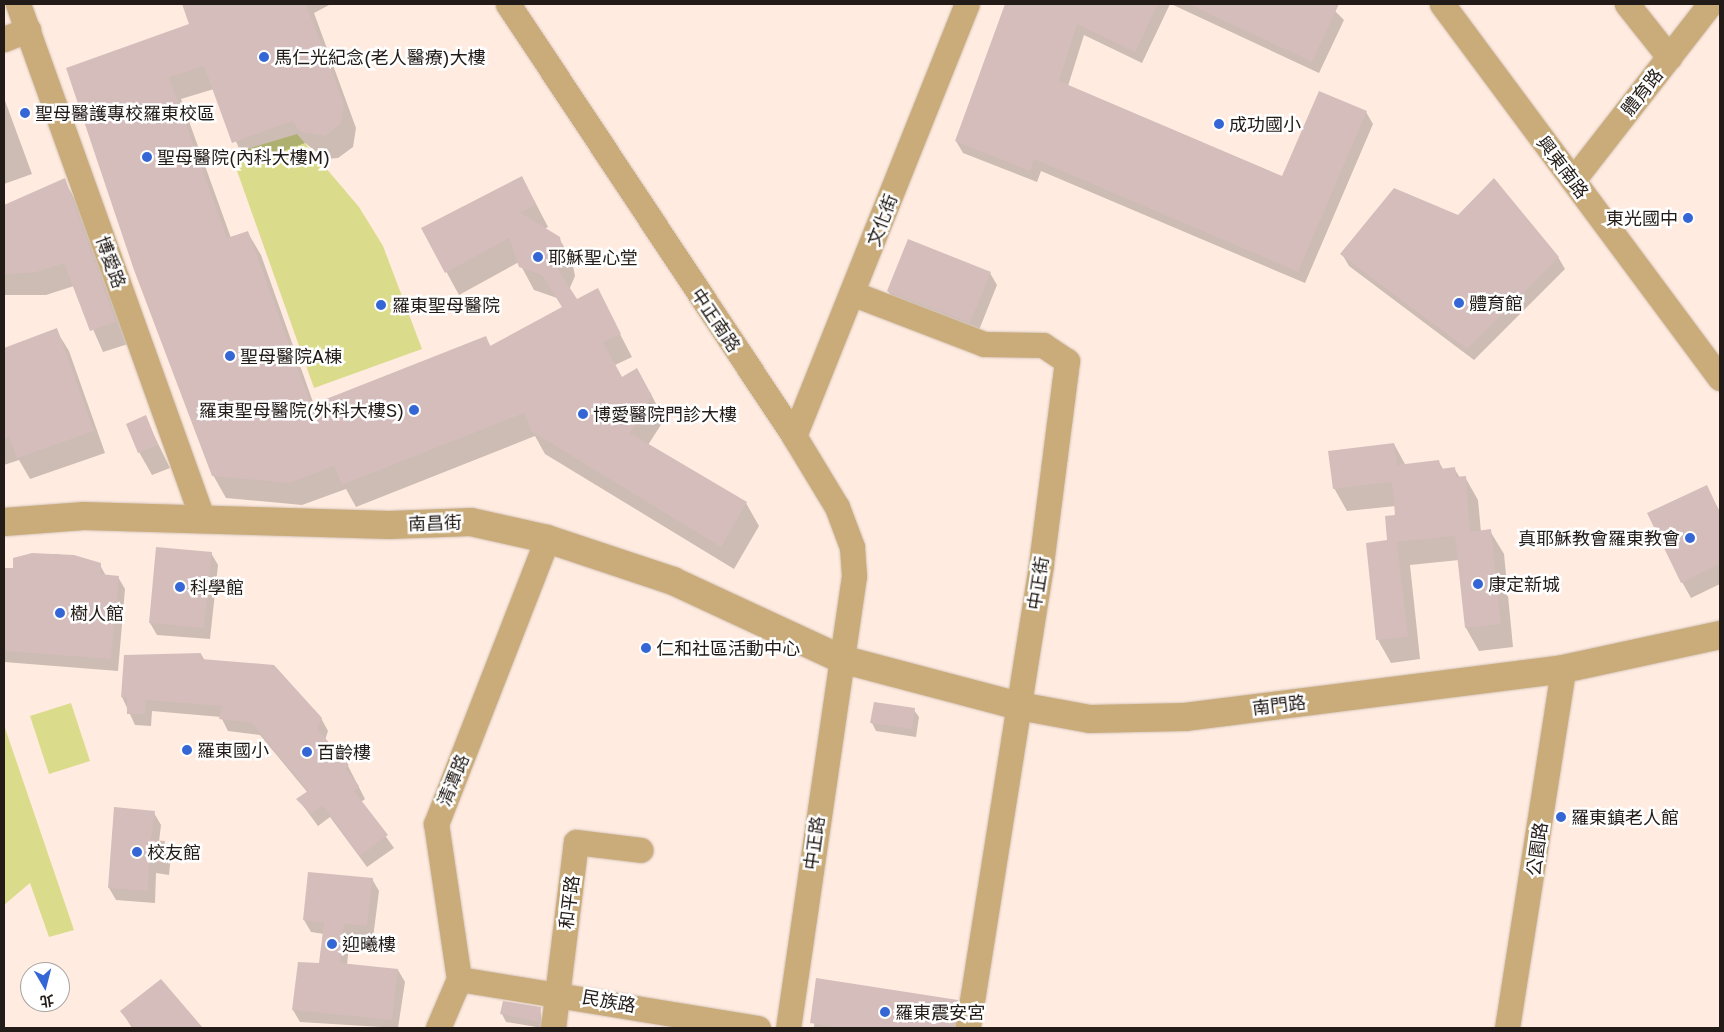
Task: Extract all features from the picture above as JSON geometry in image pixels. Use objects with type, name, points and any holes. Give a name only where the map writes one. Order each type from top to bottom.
[{"type":"street","name":"博愛路","points":[[18,4],[203,520]]},
{"type":"street","name":"中正南路","points":[[508,4],[794,436],[837,507],[852,547],[854,576],[841,659]]},
{"type":"street","name":"文化街","points":[[794,436],[854,294],[967,4]]},
{"type":"street","name":"興東南路","points":[[1442,4],[1720,378]]},
{"type":"street","points":[[1627,4],[1669,57]]},
{"type":"street","name":"體育路","points":[[1573,180],[1710,4]]},
{"type":"street","points":[[4,39],[28,30]]},
{"type":"street","name":"中正街","points":[[854,294],[984,344],[1043,345],[1067,361],[1066,397],[968,1028]]},
{"type":"street","name":"南昌街","points":[[4,522],[84,516],[390,525],[471,522],[547,539],[673,581],[841,659]]},
{"type":"street","name":"清潭路","points":[[459,979],[436,824],[547,539]]},
{"type":"street","name":"南門路","points":[[841,659],[1019,706],[1090,719],[1184,718],[1563,669],[1720,635]]},
{"type":"street","name":"中正路","points":[[788,1028],[841,659]]},
{"type":"street","name":"公園路","points":[[1507,1028],[1563,669]]},
{"type":"street","name":"和平路","points":[[554,1028],[576,842],[641,850]]},
{"type":"street","points":[[438,1028],[459,979]]},
{"type":"street","name":"民族路","points":[[459,979],[558,992],[758,1028]]},
{"type":"green space","points":[[297,134],[359,207],[383,246],[422,349],[314,388],[231,154]]},
{"type":"green space","points":[[71,703],[90,761],[49,774],[30,716]]},
{"type":"green space","points":[[4,725],[74,930],[49,937],[30,883],[4,905]]},
{"type":"building","name":"羅東聖母醫院","points":[[182,4],[306,4],[344,104],[341,124],[325,136],[301,132],[292,121],[232,143],[204,66],[169,77],[227,238],[248,231],[311,405],[486,336],[490,346],[562,307],[542,275],[519,267],[509,238],[445,273],[421,228],[522,176],[536,204],[521,213],[560,237],[563,253],[557,268],[577,299],[598,288],[621,334],[603,342],[622,377],[637,368],[652,396],[630,433],[747,502],[721,547],[531,431],[524,413],[342,485],[334,466],[289,483],[212,476],[134,270],[66,68],[189,24]]},
{"type":"building","points":[[1005,4],[1158,4],[1135,52],[1077,24],[1059,81],[1282,176],[1319,91],[1367,111],[1298,272],[1034,159],[1030,171],[955,141]]},
{"type":"building","points":[[1188,4],[1339,4],[1312,62]]},
{"type":"building","points":[[65,178],[116,322],[90,331],[64,263],[33,273],[4,274],[4,205]]},
{"type":"building","name":"體育館","points":[[1494,178],[1559,257],[1467,349],[1340,254],[1394,188],[1458,215]]},
{"type":"building","points":[[908,239],[991,272],[970,323],[887,291]]},
{"type":"building","points":[[57,328],[94,431],[17,458],[9,437],[4,439],[4,348]]},
{"type":"building","points":[[146,415],[158,445],[138,453],[126,424]]},
{"type":"building","name":"康定新城","points":[[1394,443],[1397,465],[1439,460],[1441,469],[1455,467],[1456,477],[1466,476],[1470,532],[1491,529],[1501,624],[1465,628],[1455,536],[1397,542],[1408,637],[1376,640],[1366,543],[1387,540],[1385,516],[1395,515],[1392,482],[1333,489],[1328,451]]},
{"type":"building","name":"真耶穌教會羅東教會","points":[[1707,485],[1720,513],[1720,564],[1681,583],[1647,513]]},
{"type":"building","name":"科學館","points":[[156,547],[212,552],[204,628],[149,623]]},
{"type":"building","name":"樹人館","points":[[32,553],[74,555],[101,563],[100,574],[119,576],[111,659],[4,651],[4,568],[13,568],[13,558]]},
{"type":"building","name":"百齡樓","points":[[201,653],[201,659],[274,665],[322,718],[317,729],[349,765],[345,768],[359,786],[354,791],[388,835],[360,856],[322,805],[311,814],[296,799],[308,791],[252,723],[219,719],[222,706],[146,700],[145,714],[127,714],[127,697],[121,697],[124,655]]},
{"type":"building","points":[[874,702],[915,708],[912,729],[870,723]]},
{"type":"building","name":"校友館","points":[[114,807],[155,811],[151,840],[165,841],[162,863],[149,862],[148,891],[108,888]]},
{"type":"building","name":"迎曦樓","points":[[308,872],[373,878],[367,926],[344,924],[340,963],[398,969],[392,1020],[292,1010],[298,962],[319,963],[324,923],[303,920]]},
{"type":"building","name":"羅東震安宮","points":[[816,978],[958,1000],[954,1028],[840,1028],[810,1023]]},
{"type":"building","points":[[161,979],[203,1028],[134,1028],[120,1011]]},
{"type":"building","points":[[503,1001],[541,1007],[539,1022],[500,1014]]},
{"type":"place","name":"馬仁光紀念(老人醫療)大樓","points":[[264,57]]},
{"type":"place","name":"聖母醫護專校羅東校區","points":[[25,113]]},
{"type":"place","name":"成功國小","points":[[1219,124]]},
{"type":"place","name":"聖母醫院(內科大樓M)","points":[[147,157]]},
{"type":"place","name":"東光國中","points":[[1688,218]]},
{"type":"place","name":"耶穌聖心堂","points":[[538,257]]},
{"type":"place","name":"體育館","points":[[1459,303]]},
{"type":"place","name":"羅東聖母醫院","points":[[381,305]]},
{"type":"place","name":"聖母醫院A棟","points":[[230,356]]},
{"type":"place","name":"羅東聖母醫院(外科大樓S)","points":[[414,410]]},
{"type":"place","name":"博愛醫院門診大樓","points":[[583,414]]},
{"type":"place","name":"真耶穌教會羅東教會","points":[[1690,538]]},
{"type":"place","name":"康定新城","points":[[1478,584]]},
{"type":"place","name":"科學館","points":[[180,587]]},
{"type":"place","name":"樹人館","points":[[60,613]]},
{"type":"place","name":"仁和社區活動中心","points":[[646,648]]},
{"type":"place","name":"羅東國小","points":[[187,750]]},
{"type":"place","name":"百齡樓","points":[[307,752]]},
{"type":"place","name":"羅東鎮老人館","points":[[1561,817]]},
{"type":"place","name":"校友館","points":[[137,852]]},
{"type":"place","name":"迎曦樓","points":[[332,944]]},
{"type":"place","name":"羅東震安宮","points":[[885,1012]]}]
